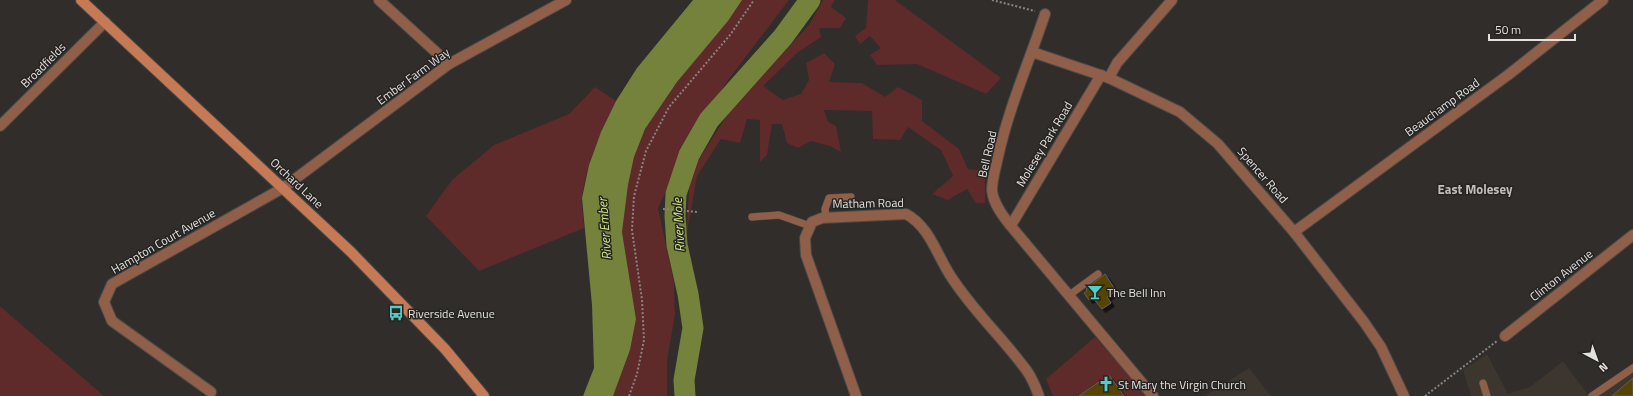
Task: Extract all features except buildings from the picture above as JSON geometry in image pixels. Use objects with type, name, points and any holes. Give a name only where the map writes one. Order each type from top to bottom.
[{"type":"main road","name":"Orchard Lane","points":[[81,0],[351,252],[445,349],[484,396]]},
{"type":"street","points":[[379,0],[449,64]]},
{"type":"street","name":"Ember Farm Way","points":[[283,188],[449,64],[566,0]]},
{"type":"street","name":"Molesey Park Road","points":[[1010,225],[1105,77],[1172,0]]},
{"type":"street","name":"Beauchamp Road","points":[[1294,232],[1508,75],[1603,0]]},
{"type":"street","name":"Bell Road","points":[[1045,14],[1018,87],[1002,141],[993,183],[993,195],[995,202],[1010,225],[1153,396]]},
{"type":"street","name":"Broadfields","points":[[0,126],[105,22]]},
{"type":"street","name":"Spencer Road","points":[[1032,52],[1105,77],[1180,112],[1218,144],[1294,232],[1354,309],[1381,347],[1404,396]]},
{"type":"street","name":"Hampton Court Avenue","points":[[211,392],[112,321],[104,302],[112,284],[283,188]]},
{"type":"street","name":"Matham Road","points":[[810,226],[812,222],[826,217],[906,214],[915,218],[923,227],[950,275],[976,311],[1028,372],[1039,396]]},
{"type":"street","points":[[810,226],[805,238],[806,255],[856,396]]},
{"type":"street","name":"Clinton Avenue","points":[[1505,336],[1633,235]]},
{"type":"lane","points":[[826,217],[825,208],[829,198],[851,197]]},
{"type":"lane","points":[[752,217],[779,215],[810,226]]},
{"type":"lane","points":[[1068,296],[1098,274]]},
{"type":"lane","points":[[1592,396],[1633,368]]},
{"type":"lane","points":[[1483,383],[1487,396]]},
{"type":"path","points":[[629,396],[638,374],[644,340],[642,300],[632,230],[634,196],[646,151],[669,107],[730,35],[754,0]]},
{"type":"path","points":[[992,0],[1045,14]]},
{"type":"path","points":[[663,209],[698,212]]},
{"type":"path","points":[[1425,396],[1505,336]]},
{"type":"shaded area","points":[[742,0],[789,0],[725,84],[685,150],[658,208],[674,283],[675,314],[667,361],[667,396],[613,396],[630,350],[636,319],[622,232],[628,185],[634,157],[645,129],[677,82],[728,21]]},
{"type":"shaded area","points":[[823,0],[835,0],[831,7],[846,18],[840,28],[819,28],[821,37],[797,53],[763,86],[783,100],[801,94],[809,80],[806,63],[824,53],[835,64],[829,82],[862,83],[885,97],[898,87],[922,100],[922,121],[959,149],[968,169],[985,171],[985,203],[976,203],[967,189],[948,200],[932,194],[953,176],[941,150],[908,127],[900,140],[873,139],[872,111],[824,110],[828,122],[836,126],[841,152],[830,146],[811,141],[798,148],[787,143],[782,124],[772,124],[767,155],[760,162],[760,120],[747,119],[740,143],[721,139],[697,176],[686,238],[690,173],[731,109],[809,25]]},
{"type":"shaded area","points":[[868,0],[895,0],[1001,78],[986,94],[917,64],[877,65],[870,55],[881,48],[870,36],[860,44],[855,36],[866,28]]},
{"type":"shaded area","points":[[595,87],[616,101],[600,136],[587,172],[582,197],[584,228],[479,271],[426,216],[452,180],[494,145],[569,114]]},
{"type":"shaded area","points":[[1,307],[104,396],[0,396]]},
{"type":"shaded area","points":[[1095,337],[1149,396],[1053,396],[1046,379]]},
{"type":"shaded area","points":[[1487,354],[1508,394],[1530,387],[1563,361],[1589,396],[1471,396],[1463,370]]},
{"type":"shaded area","points":[[1633,364],[1633,396],[1592,396]]},
{"type":"shaded area","points":[[1249,368],[1271,396],[1205,396]]},
{"type":"water","name":"River Ember","points":[[693,0],[742,0],[728,21],[677,82],[645,129],[634,157],[628,185],[622,232],[636,319],[630,350],[613,396],[583,396],[594,368],[592,305],[582,198],[589,165],[601,132],[616,101],[637,68]]},
{"type":"waterway","name":"River Mole","points":[[685,396],[684,380],[693,328],[688,294],[677,245],[675,216],[676,194],[689,155],[709,120],[783,37],[810,0]]},
{"type":"place","name":"The Bell Inn","points":[[1095,292]]},
{"type":"place","name":"Riverside Avenue","points":[[396,313]]},
{"type":"place","name":"St Mary the Virgin Church","points":[[1106,384]]},
{"type":"district","name":"East Molesey","points":[[1475,189]]}]
